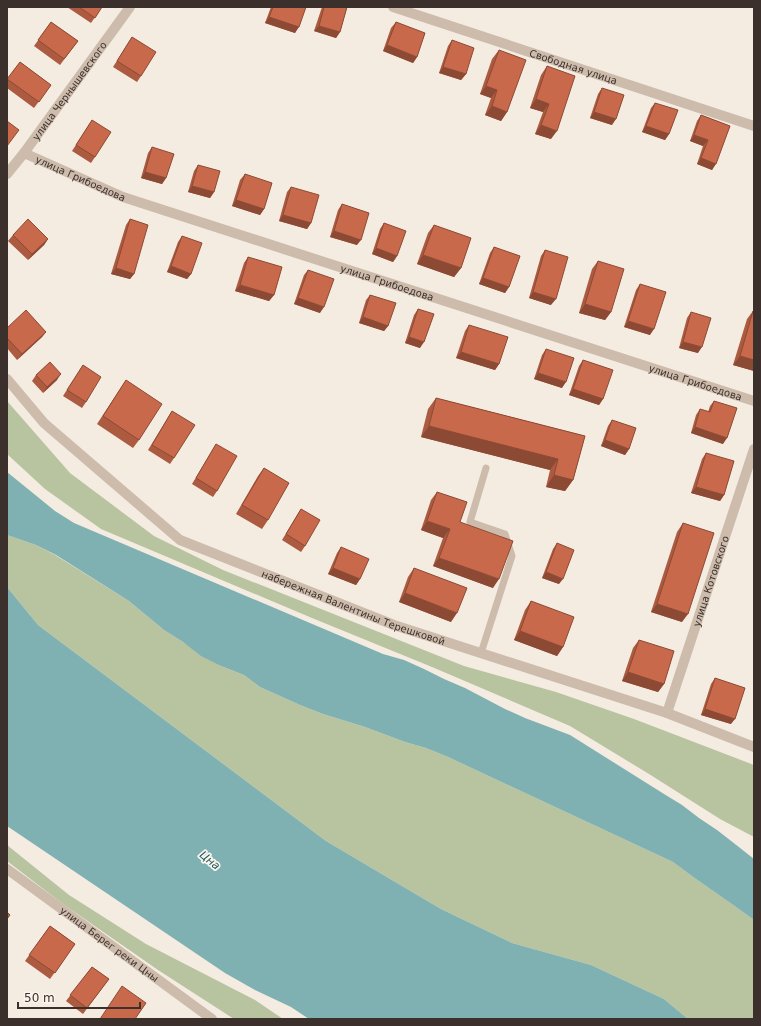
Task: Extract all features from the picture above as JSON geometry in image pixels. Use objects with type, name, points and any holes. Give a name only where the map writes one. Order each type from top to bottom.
[{"type":"street","name":"улица Чернышевского","points":[[7,174],[24,153],[130,7]]},
{"type":"street","name":"Свободная улица","points":[[393,7],[754,126]]},
{"type":"street","name":"улица Грибоедова","points":[[24,153],[123,197],[754,401]]},
{"type":"street","name":"набережная Валентины Терешковой","points":[[7,379],[44,423],[180,540],[394,625],[667,713],[754,747]]},
{"type":"street","name":"улица Котовского","points":[[667,713],[754,449]]},
{"type":"street","name":"улица Берег реки Цны","points":[[7,869],[212,1019]]},
{"type":"lane","points":[[481,653],[512,556],[505,534],[470,522],[486,468]]},
{"type":"green space","points":[[7,401],[70,473],[154,536],[223,570],[464,666],[556,692],[634,719],[754,765],[754,837],[720,819],[570,726],[101,529],[45,489],[7,454]]},
{"type":"green space","points":[[7,535],[36,545],[55,555],[129,601],[164,630],[221,666],[244,675],[260,687],[323,714],[365,727],[448,757],[673,862],[754,920],[754,1019],[688,1019],[664,999],[591,965],[512,943],[441,909],[326,841],[38,625],[7,587]]},
{"type":"green space","points":[[7,845],[69,895],[146,944],[255,1000],[283,1019],[234,1019],[158,970],[63,904],[7,861]]},
{"type":"water","points":[[7,472],[55,511],[74,523],[383,654],[404,660],[465,688],[505,709],[570,735],[682,805],[754,859],[754,920],[673,862],[448,757],[300,705],[260,687],[244,675],[201,656],[164,630],[129,601],[56,555],[36,545],[7,535]]},
{"type":"water","name":"Цна","points":[[7,587],[38,625],[326,841],[441,909],[512,943],[591,965],[664,999],[688,1019],[309,1019],[291,1007],[255,990],[225,973],[7,826]]},
{"type":"building","points":[[79,7],[102,7],[95,18]]},
{"type":"building","points":[[273,7],[306,7],[299,27],[269,17]]},
{"type":"building","points":[[324,7],[347,7],[340,32],[319,26]]},
{"type":"building","points":[[51,22],[78,41],[64,59],[38,40]]},
{"type":"building","points":[[396,22],[425,33],[417,57],[387,45]]},
{"type":"building","points":[[132,37],[156,52],[141,76],[117,61]]},
{"type":"building","points":[[452,40],[474,48],[466,74],[443,67]]},
{"type":"building","points":[[499,50],[526,60],[507,112],[492,106],[497,90],[486,86]]},
{"type":"building","points":[[20,62],[51,85],[39,102],[7,79]]},
{"type":"building","points":[[547,66],[575,76],[557,131],[541,125],[549,104],[536,99]]},
{"type":"building","points":[[602,88],[624,95],[616,119],[594,112]]},
{"type":"building","points":[[655,103],[678,110],[669,134],[646,126]]},
{"type":"building","points":[[701,115],[730,126],[716,164],[701,158],[708,140],[694,135]]},
{"type":"building","points":[[92,120],[111,132],[95,157],[76,145]]},
{"type":"building","points":[[7,121],[19,130],[7,146]]},
{"type":"building","points":[[152,147],[174,154],[166,178],[145,172]]},
{"type":"building","points":[[198,165],[220,171],[214,192],[192,186]]},
{"type":"building","points":[[245,174],[272,183],[264,209],[236,200]]},
{"type":"building","points":[[291,187],[319,195],[311,223],[283,215]]},
{"type":"building","points":[[342,204],[369,213],[361,240],[334,231]]},
{"type":"building","points":[[28,219],[48,239],[32,254],[13,235]]},
{"type":"building","points":[[130,219],[148,225],[134,274],[116,268]]},
{"type":"building","points":[[384,223],[406,231],[397,256],[376,248]]},
{"type":"building","points":[[434,225],[471,238],[461,268],[423,255]]},
{"type":"building","points":[[182,236],[202,243],[191,274],[171,266]]},
{"type":"building","points":[[494,247],[520,256],[509,287],[483,278]]},
{"type":"building","points":[[545,250],[568,257],[556,299],[533,292]]},
{"type":"building","points":[[248,257],[282,267],[274,295],[240,285]]},
{"type":"building","points":[[598,261],[624,269],[611,312],[585,304]]},
{"type":"building","points":[[308,270],[334,279],[324,307],[298,298]]},
{"type":"building","points":[[640,284],[666,292],[654,329],[628,321]]},
{"type":"building","points":[[370,295],[396,303],[388,326],[363,317]]},
{"type":"building","points":[[418,309],[434,314],[424,342],[409,337]]},
{"type":"building","points":[[26,310],[46,332],[22,354],[7,338],[7,328]]},
{"type":"building","points":[[754,311],[754,360],[740,356]]},
{"type":"building","points":[[691,312],[711,318],[702,347],[683,342]]},
{"type":"building","points":[[469,325],[508,337],[499,364],[461,352]]},
{"type":"building","points":[[546,349],[574,358],[566,382],[538,373]]},
{"type":"building","points":[[583,360],[613,370],[603,399],[573,389]]},
{"type":"building","points":[[50,362],[61,374],[47,387],[36,375]]},
{"type":"building","points":[[83,365],[101,377],[86,402],[67,390]]},
{"type":"building","points":[[126,380],[162,404],[139,440],[103,416]]},
{"type":"building","points":[[436,398],[585,436],[573,480],[554,475],[558,459],[429,426]]},
{"type":"building","points":[[714,401],[737,408],[727,438],[695,427],[700,409],[710,412]]},
{"type":"building","points":[[172,411],[195,425],[174,458],[152,445]]},
{"type":"building","points":[[612,420],[636,428],[629,449],[605,440]]},
{"type":"building","points":[[216,444],[237,456],[217,491],[196,478]]},
{"type":"building","points":[[706,453],[734,461],[724,495],[696,487]]},
{"type":"building","points":[[264,468],[289,483],[268,520],[242,505]]},
{"type":"building","points":[[437,492],[467,502],[460,522],[513,541],[499,579],[439,558],[450,529],[427,521]]},
{"type":"building","points":[[301,509],[320,520],[305,546],[286,534]]},
{"type":"building","points":[[683,523],[714,533],[688,614],[657,604]]},
{"type":"building","points":[[557,543],[574,550],[563,579],[546,572]]},
{"type":"building","points":[[341,547],[369,559],[360,579],[333,568]]},
{"type":"building","points":[[414,568],[467,588],[457,613],[405,593]]},
{"type":"building","points":[[531,601],[574,617],[563,647],[520,631]]},
{"type":"building","points":[[639,640],[674,651],[664,684],[628,672]]},
{"type":"building","points":[[715,678],[745,688],[735,719],[705,709]]},
{"type":"building","points":[[7,912],[10,915],[7,919]]},
{"type":"building","points":[[50,926],[75,944],[55,973],[29,955]]},
{"type":"building","points":[[92,967],[109,979],[87,1008],[70,995]]},
{"type":"building","points":[[122,986],[146,1003],[135,1019],[100,1019]]}]
